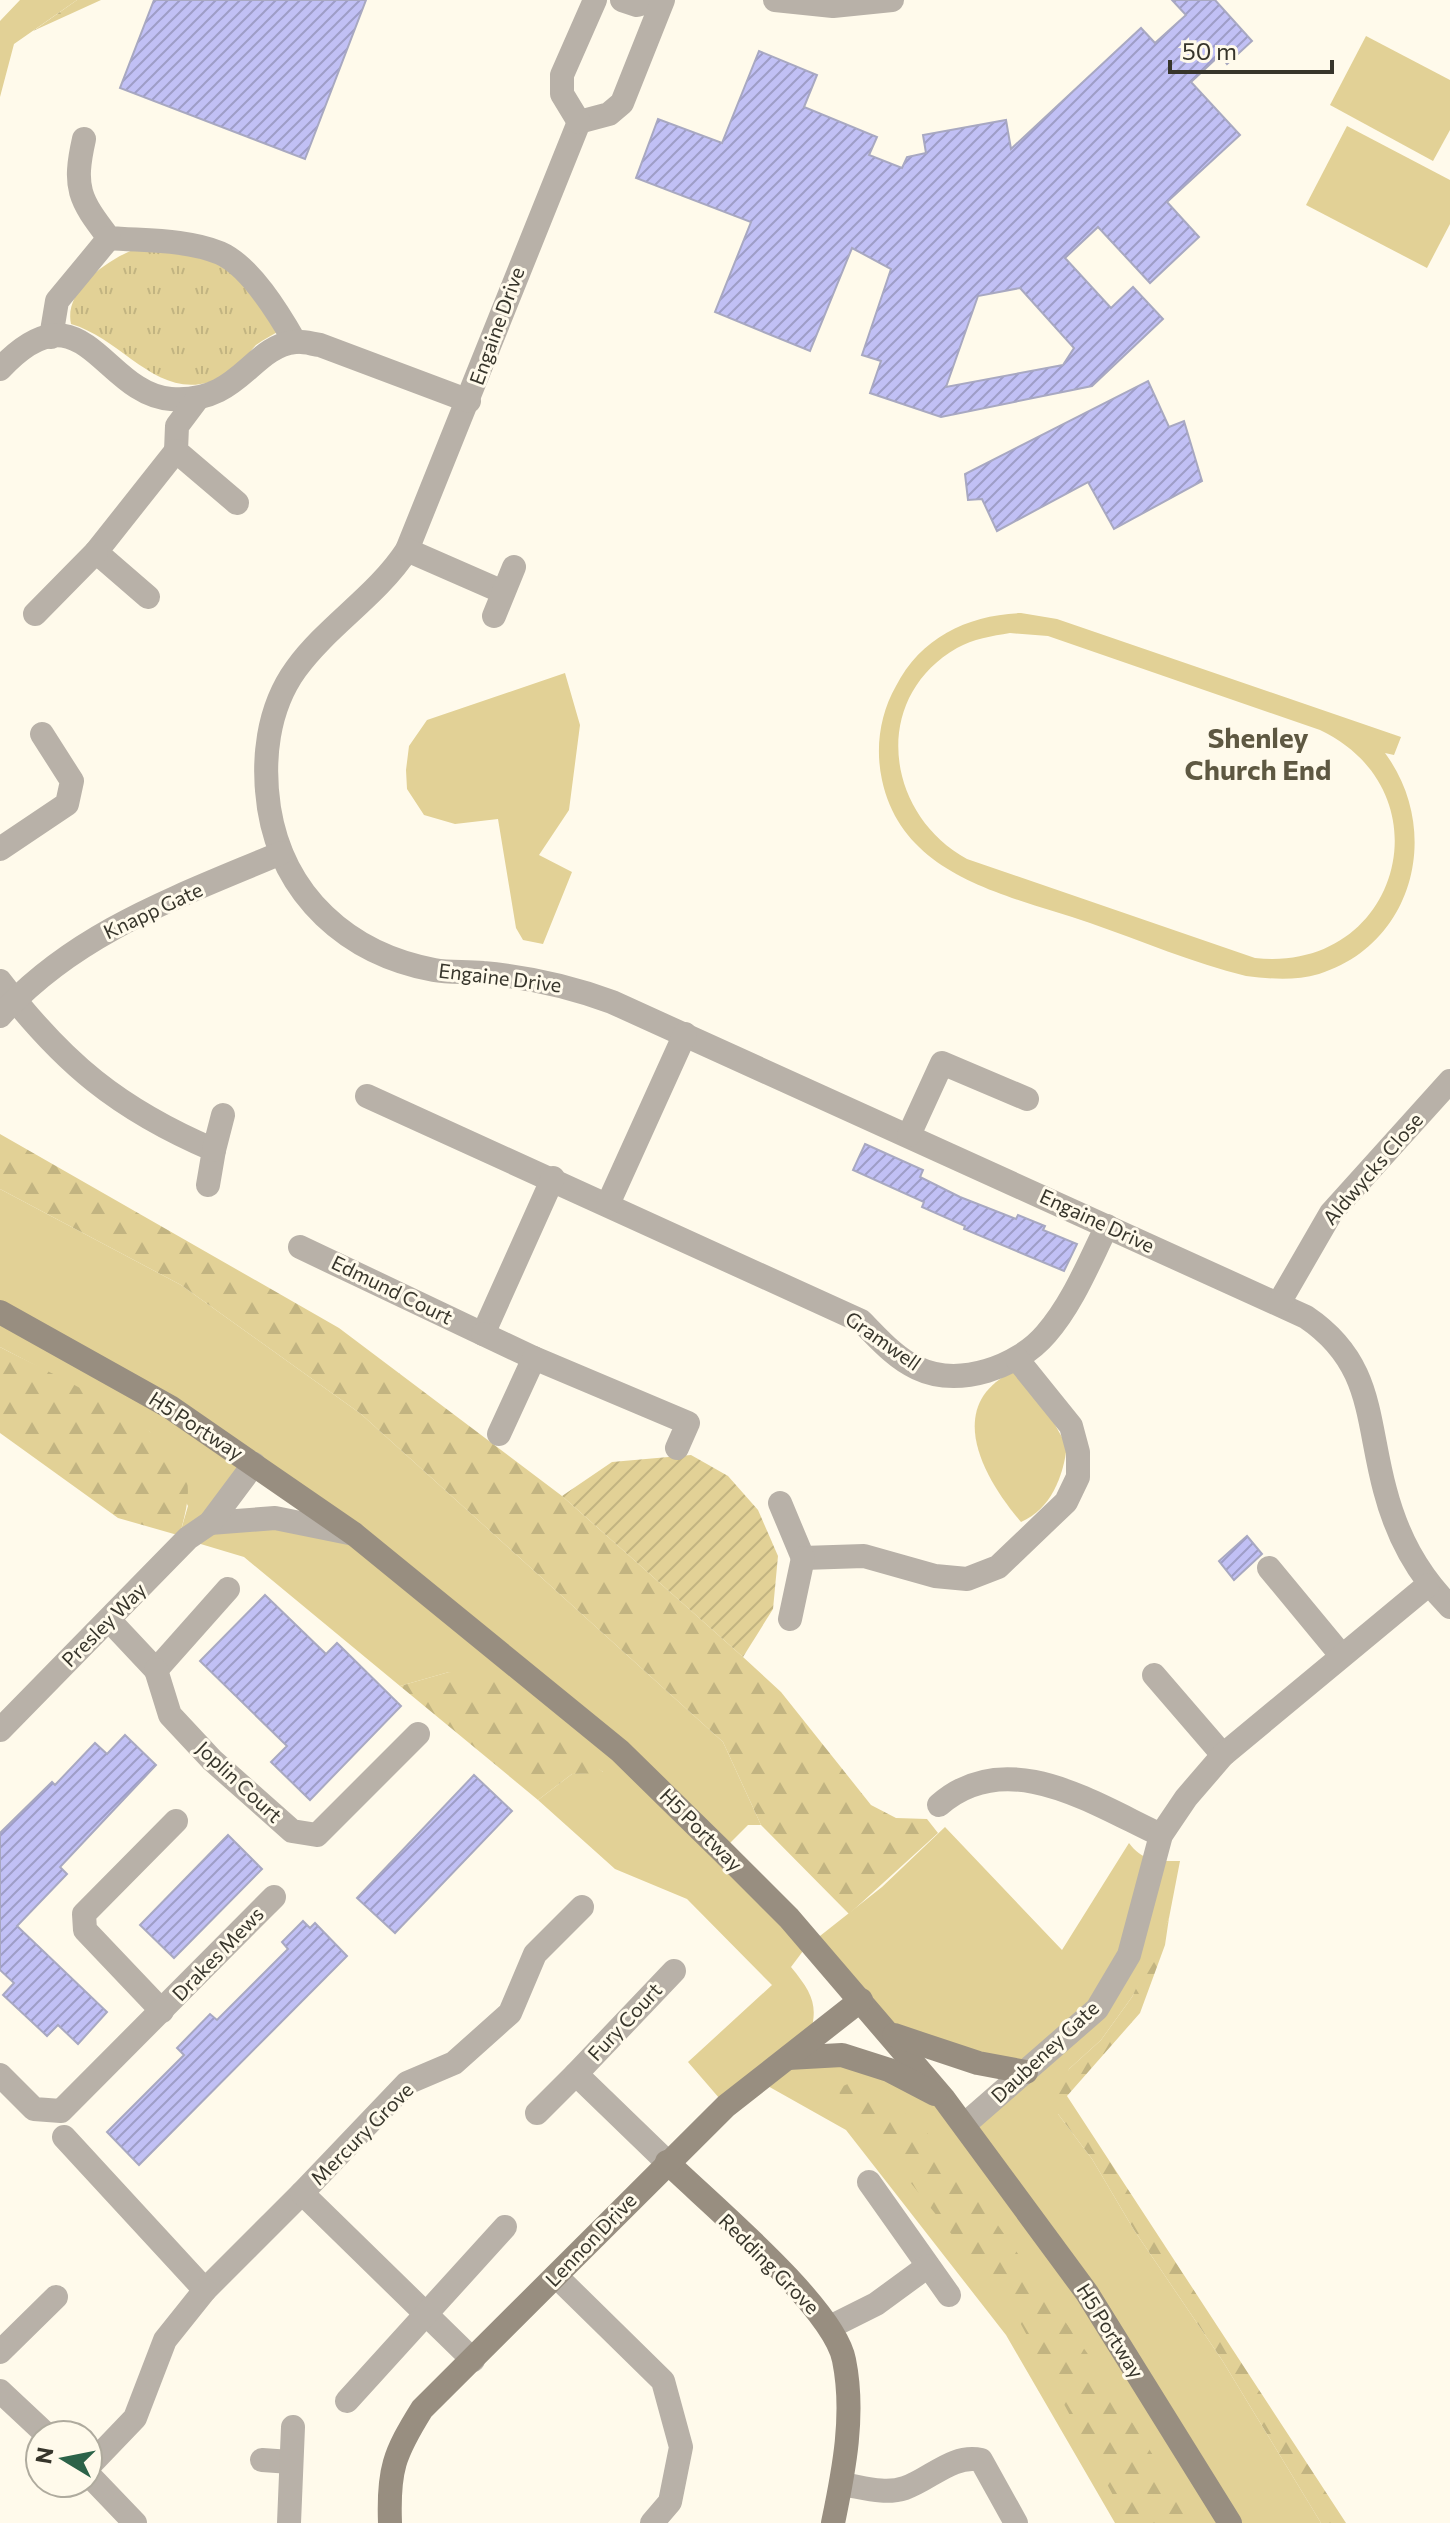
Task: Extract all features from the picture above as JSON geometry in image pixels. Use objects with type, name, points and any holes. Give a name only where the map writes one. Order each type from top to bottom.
[{"type":"street","points":[[595,0],[562,75],[562,94],[579,122],[609,114],[622,103],[663,0]]},
{"type":"street","points":[[622,0],[637,5],[655,0]]},
{"type":"street","points":[[775,0],[833,6],[892,0]]},
{"type":"street","name":"Engaine Drive","points":[[579,122],[555,189],[533,228],[469,401],[407,550],[392,574],[295,670],[275,710],[265,766],[272,824],[292,876],[326,921],[378,954],[435,970],[556,982],[612,1002],[1279,1303],[1328,1333],[1348,1357],[1366,1392],[1384,1488],[1398,1532],[1428,1585],[1450,1607]]},
{"type":"street","points":[[84,139],[76,173],[82,203],[109,238],[182,243],[221,253],[275,308],[295,342]]},
{"type":"street","points":[[51,337],[57,301],[109,238]]},
{"type":"street","points":[[0,369],[17,351],[51,337],[87,343],[144,391],[169,399],[198,398],[225,389],[275,350],[295,342],[320,345],[469,401]]},
{"type":"street","points":[[35,614],[96,552],[176,451],[177,426],[198,398]]},
{"type":"street","points":[[176,451],[237,503]]},
{"type":"street","points":[[407,550],[503,592]]},
{"type":"street","points":[[96,552],[148,597]]},
{"type":"street","points":[[494,616],[514,567]]},
{"type":"street","points":[[0,849],[67,804],[72,781],[42,734]]},
{"type":"street","name":"Knapp Gate","points":[[5,999],[123,921],[281,853]]},
{"type":"street","points":[[5,999],[113,1098],[160,1127],[214,1150]]},
{"type":"street","points":[[608,1204],[685,1034]]},
{"type":"street","points":[[909,1135],[942,1063],[1027,1099]]},
{"type":"street","name":"Aldwycks Close","points":[[1279,1303],[1331,1213],[1450,1081]]},
{"type":"street","name":"Gramwell","points":[[367,1096],[553,1178],[861,1321],[893,1353],[919,1370],[954,1376],[977,1373],[1017,1359],[1046,1334],[1072,1295],[1107,1226]]},
{"type":"street","points":[[208,1185],[223,1115]]},
{"type":"street","points":[[483,1334],[553,1178]]},
{"type":"street","name":"Edmund Court","points":[[300,1247],[534,1358],[692,1416],[677,1448]]},
{"type":"street","name":"H5 Portway","points":[[0,1312],[170,1407],[354,1534],[620,1751],[789,1918],[892,2034],[944,2099],[1087,2293],[1230,2523]]},
{"type":"street","points":[[499,1434],[534,1358]]},
{"type":"street","points":[[803,1558],[864,1556],[935,1576],[967,1579],[998,1567],[1066,1502],[1078,1477],[1078,1452],[1071,1426],[1017,1359]]},
{"type":"street","name":"Presley Way","points":[[0,1730],[188,1538],[210,1523],[254,1464]]},
{"type":"street","points":[[780,1503],[803,1558],[790,1619]]},
{"type":"street","points":[[210,1523],[275,1518],[354,1534]]},
{"type":"street","points":[[1269,1568],[1341,1655]]},
{"type":"street","name":"Daubeney Gate","points":[[964,2125],[1097,2009],[1129,1955],[1161,1835],[1186,1798],[1223,1755],[1428,1585]]},
{"type":"street","points":[[156,1670],[228,1589]]},
{"type":"street","name":"Joplin Court","points":[[110,1621],[156,1670],[170,1715],[212,1760],[292,1831],[317,1835],[418,1734]]},
{"type":"street","points":[[1154,1675],[1223,1755]]},
{"type":"street","points":[[939,1805],[971,1784],[1025,1779],[1051,1784],[1161,1835]]},
{"type":"street","name":"Drakes Mews","points":[[162,2011],[85,1930],[84,1914],[176,1821]]},
{"type":"street","name":"Drakes Mews","points":[[0,2075],[34,2109],[61,2111],[274,1897]]},
{"type":"street","name":"Mercury Grove","points":[[104,2450],[135,2418],[165,2340],[205,2290],[407,2083],[454,2063],[510,2013],[535,1954],[582,1907]]},
{"type":"street","name":"Fury Court","points":[[537,2113],[674,1971]]},
{"type":"street","name":"Lennon Drive","points":[[390,2523],[389,2486],[396,2451],[422,2409],[726,2106],[861,2000]]},
{"type":"street","points":[[892,2034],[978,2063],[1026,2072]]},
{"type":"street","points":[[788,2058],[842,2055],[889,2070],[944,2099]]},
{"type":"street","name":"Fury Court","points":[[576,2074],[667,2162]]},
{"type":"street","points":[[64,2137],[205,2290]]},
{"type":"street","name":"Redding Grove","points":[[667,2162],[808,2299],[830,2327],[844,2358],[849,2414],[833,2523]]},
{"type":"street","points":[[869,2182],[949,2295]]},
{"type":"street","name":"Mercury Grove","points":[[302,2193],[473,2360]]},
{"type":"street","points":[[347,2401],[505,2227]]},
{"type":"street","points":[[830,2327],[876,2304],[928,2266]]},
{"type":"street","points":[[556,2276],[663,2381],[681,2447],[670,2502],[652,2523]]},
{"type":"street","points":[[0,2352],[56,2297]]},
{"type":"street","points":[[0,2391],[30,2419]]},
{"type":"street","points":[[289,2523],[293,2427]]},
{"type":"street","points":[[841,2484],[887,2492],[905,2488],[965,2457],[981,2460],[1016,2523]]},
{"type":"street","points":[[262,2460],[291,2462]]},
{"type":"street","points":[[104,2491],[135,2523]]},
{"type":"green space","points":[[20,0],[77,0],[14,44],[0,97],[0,21]]},
{"type":"green space","points":[[77,0],[101,0],[33,31]]},
{"type":"green space","points":[[1366,36],[1450,80],[1450,130],[1433,161],[1330,105]]},
{"type":"green space","points":[[1347,126],[1450,180],[1450,224],[1427,268],[1306,205]]},
{"type":"green space","points":[[147,245],[215,262],[236,274],[283,329],[256,345],[231,372],[207,383],[186,385],[166,380],[92,333],[71,324],[75,297],[83,285],[107,264]]},
{"type":"green space","points":[[1021,613],[1057,619],[1401,737],[1394,755],[1385,753],[1402,783],[1412,816],[1414,849],[1409,881],[1397,911],[1378,938],[1352,959],[1319,974],[1273,979],[1246,976],[1026,903],[964,878],[936,861],[912,840],[894,813],[880,768],[879,744],[883,720],[896,686],[919,654],[948,632],[983,618]],"holes":[[[1010,633],[1048,636],[1320,730],[1360,758],[1385,794],[1395,834],[1390,873],[1373,909],[1344,938],[1304,955],[1255,958],[967,859],[939,839],[919,814],[905,786],[899,755],[900,725],[910,696],[929,670],[963,645]]]},
{"type":"green space","points":[[565,673],[580,725],[569,810],[539,855],[572,872],[543,944],[523,940],[516,928],[498,819],[455,824],[424,815],[407,789],[406,770],[409,746],[427,720]]},
{"type":"green space","points":[[0,1134],[339,1328],[562,1496],[743,1657],[781,1692],[871,1805],[896,1818],[927,1819],[938,1833],[849,1914],[761,1825],[723,1742],[361,1414],[181,1285],[0,1189]]},
{"type":"green space","points":[[0,1189],[181,1285],[361,1414],[723,1742],[761,1825],[748,1825],[722,1851],[806,1947],[882,1887],[945,1827],[1062,1950],[1129,1843],[1145,1857],[1180,1861],[1169,1918],[1153,1957],[1132,1997],[1101,2040],[1069,2069],[1058,2114],[1092,2159],[1134,2230],[1222,2360],[1321,2523],[1115,2523],[1006,2335],[846,2130],[757,2080],[726,2106],[688,2062],[772,1985],[687,1899],[615,1869],[538,1800],[572,1774],[603,1772],[449,1672],[400,1686],[244,1557],[194,1542],[181,1530],[188,1506],[150,1432],[69,1383],[0,1347]],"holes":[[[254,1464],[351,1534],[210,1522]],[[806,1947],[892,2034],[1025,2072],[964,2125],[889,2070],[807,2043],[814,2011],[810,1994],[791,1967]]]},
{"type":"green space","points":[[0,1347],[99,1398],[150,1431],[169,1448],[181,1464],[187,1480],[187,1505],[181,1530],[188,1538],[118,1518],[0,1433]]},
{"type":"green space","points":[[1014,1371],[1050,1416],[1067,1446],[1054,1491],[1040,1509],[1021,1522],[994,1485],[984,1464],[977,1443],[975,1422],[980,1403],[992,1385]]},
{"type":"green space","points":[[691,1455],[728,1476],[758,1510],[778,1556],[773,1609],[743,1657],[562,1496],[612,1462]]},
{"type":"green space","points":[[449,1672],[496,1680],[604,1773],[572,1774],[538,1800],[400,1686]]},
{"type":"green space","points":[[1169,1918],[1165,1945],[1140,2013],[1067,2096],[1346,2523],[1321,2523],[1222,2360],[1134,2230],[1092,2159],[1058,2114],[1055,2094],[1069,2069],[1101,2040],[1132,1997]]},
{"type":"green space","points":[[850,2083],[895,2105],[944,2148],[1099,2370],[1196,2523],[1128,2523],[1016,2315],[836,2089]]},
{"type":"building","points":[[154,0],[366,0],[305,159],[120,88]]},
{"type":"building","points":[[1172,0],[1215,0],[1252,41],[1227,64],[1220,55],[1191,82],[1240,135],[1167,202],[1199,237],[1150,283],[1098,227],[1065,258],[1111,308],[1133,287],[1163,319],[1092,386],[941,417],[870,393],[881,361],[862,355],[891,269],[852,248],[810,351],[715,312],[751,222],[636,178],[658,119],[722,143],[759,51],[817,75],[804,107],[877,137],[869,155],[902,168],[907,157],[926,153],[923,135],[1006,120],[1011,149],[1141,28],[1155,43],[1186,15]],"holes":[[[1020,288],[1074,348],[1063,365],[946,387],[978,296]]]},
{"type":"building","points":[[1148,381],[1169,427],[1184,421],[1202,481],[1114,529],[1088,482],[997,531],[982,499],[968,500],[965,474]]},
{"type":"building","points":[[865,1144],[923,1170],[920,1177],[960,1197],[1016,1219],[1018,1215],[1045,1226],[1043,1230],[1077,1244],[1064,1271],[964,1229],[965,1226],[922,1207],[924,1202],[853,1170]]},
{"type":"building","points":[[1247,1536],[1262,1554],[1234,1580],[1219,1561]]},
{"type":"building","points":[[265,1595],[326,1654],[337,1643],[401,1706],[310,1800],[271,1762],[287,1746],[200,1661]]},
{"type":"building","points":[[125,1735],[156,1765],[60,1867],[67,1874],[17,1926],[107,2012],[78,2044],[58,2025],[47,2036],[3,1995],[14,1983],[0,1970],[0,1833],[52,1782],[55,1785],[95,1743],[107,1754]]},
{"type":"building","points":[[474,1775],[512,1811],[395,1933],[357,1898]]},
{"type":"building","points":[[228,1835],[262,1869],[174,1958],[140,1925]]},
{"type":"building","points":[[303,1921],[310,1928],[315,1923],[347,1956],[139,2165],[107,2132],[184,2055],[177,2048],[210,2014],[217,2020],[288,1949],[282,1942]]},
{"type":"district","name":"Shenley Church End","points":[[1258,754]]}]
